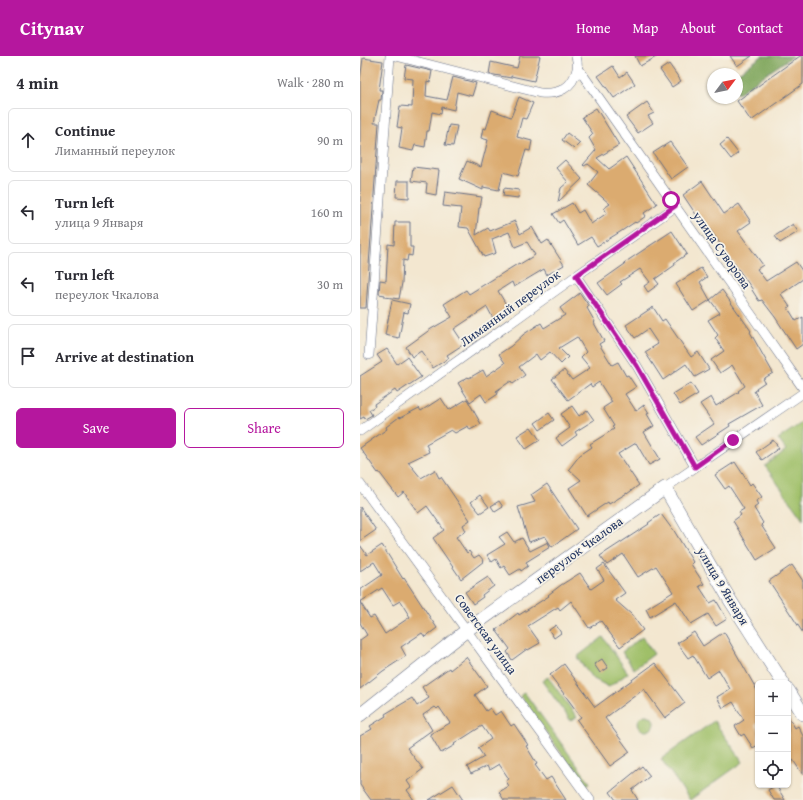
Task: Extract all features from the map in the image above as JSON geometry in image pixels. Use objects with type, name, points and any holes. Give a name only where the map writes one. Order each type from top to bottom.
[{"type":"street","points":[[369,355],[390,56]]},
{"type":"street","points":[[396,56],[540,93],[552,94],[561,91],[571,83],[578,68],[576,56]]},
{"type":"street","name":"улица Суворова","points":[[578,68],[803,388]]},
{"type":"street","name":"Лиманный переулок","points":[[360,431],[675,206]]},
{"type":"street","points":[[576,276],[637,366],[695,467]]},
{"type":"street","name":"переулок Чкалова","points":[[360,715],[467,630],[665,488],[803,393]]},
{"type":"street","name":"Советская улица","points":[[360,484],[590,800]]},
{"type":"street","name":"улица 9 Января","points":[[665,488],[730,600],[781,680]]},
{"type":"street","points":[[791,695],[803,714]]},
{"type":"green space","points":[[762,56],[793,56],[743,90],[743,70]]},
{"type":"green space","points":[[803,422],[803,519],[765,466],[786,450],[778,439]]},
{"type":"green space","points":[[603,637],[628,673],[609,687],[592,678],[577,657]]},
{"type":"green space","points":[[642,637],[654,654],[634,669],[622,652]]},
{"type":"green space","points":[[548,677],[577,717],[571,721],[542,681]]},
{"type":"green space","points":[[524,692],[590,783],[585,786],[520,696]]},
{"type":"green space","points":[[646,715],[652,717],[654,723],[652,729],[646,731],[640,729],[638,723],[640,717]]},
{"type":"green space","points":[[714,721],[743,762],[690,800],[661,759]]},
{"type":"building","points":[[520,56],[540,56],[534,81],[511,76],[511,78],[489,74],[491,62],[517,68]]},
{"type":"building","points":[[635,56],[658,56],[640,66]]},
{"type":"building","points":[[730,56],[752,56],[737,66]]},
{"type":"building","points":[[800,56],[803,56],[803,84],[751,121],[739,104],[743,104],[743,97]]},
{"type":"building","points":[[363,58],[383,61],[379,90],[382,90],[381,100],[379,100],[374,123],[379,123],[366,308],[360,308],[360,81]]},
{"type":"building","points":[[669,64],[681,81],[672,87],[660,70]]},
{"type":"building","points":[[406,65],[432,71],[430,82],[427,81],[426,96],[447,100],[453,77],[476,83],[472,96],[457,92],[454,110],[442,107],[441,114],[432,112],[425,147],[415,145],[413,151],[399,148],[402,128],[397,127],[400,106],[412,107],[413,79],[404,78]]},
{"type":"building","points":[[613,66],[620,77],[627,72],[635,84],[614,98],[598,76]]},
{"type":"building","points":[[519,97],[533,103],[526,119],[522,118],[517,137],[532,141],[530,151],[526,150],[518,176],[503,172],[499,190],[483,187],[483,190],[459,179],[467,161],[481,167],[488,140],[481,138],[483,128],[486,129],[492,110],[511,117]]},
{"type":"building","points":[[647,102],[654,113],[648,116],[653,123],[638,133],[626,117]]},
{"type":"building","points":[[596,108],[619,145],[597,158],[609,169],[626,157],[657,204],[644,213],[646,216],[636,223],[635,222],[597,246],[591,237],[578,245],[563,220],[559,223],[553,214],[572,203],[578,213],[583,210],[591,224],[607,213],[604,208],[610,204],[588,185],[598,172],[588,164],[583,165],[596,150],[589,138],[593,134],[582,117]]},
{"type":"building","points":[[449,125],[457,126],[453,146],[445,145]]},
{"type":"building","points":[[567,133],[580,143],[574,149],[562,140]]},
{"type":"building","points":[[727,139],[738,153],[731,159],[720,145]]},
{"type":"building","points":[[670,142],[688,167],[671,179],[653,153]]},
{"type":"building","points":[[565,160],[582,179],[558,202],[561,188],[568,182],[556,168]]},
{"type":"building","points":[[413,167],[439,170],[436,195],[426,193],[427,183],[411,181]]},
{"type":"building","points":[[397,181],[409,181],[409,198],[396,197]]},
{"type":"building","points":[[702,181],[724,214],[739,204],[751,222],[738,231],[763,265],[757,269],[766,281],[796,262],[803,272],[803,279],[781,294],[790,307],[788,308],[796,321],[803,317],[803,344],[796,349],[775,317],[762,300],[759,301],[753,290],[701,217],[699,219],[683,195]]},
{"type":"building","points":[[504,188],[519,190],[518,198],[503,196]]},
{"type":"building","points":[[445,192],[482,197],[479,208],[476,235],[488,228],[490,231],[515,221],[520,234],[532,227],[542,244],[548,240],[564,265],[547,275],[544,269],[514,287],[512,282],[498,291],[510,311],[494,320],[487,307],[454,329],[464,344],[447,355],[449,358],[433,368],[421,351],[412,357],[406,347],[431,329],[452,317],[444,304],[466,290],[469,294],[519,263],[520,264],[535,255],[527,242],[515,247],[509,232],[492,239],[496,253],[484,257],[468,228],[459,227],[461,208],[443,206]]},
{"type":"building","points":[[395,222],[410,222],[410,247],[413,247],[412,256],[408,255],[407,261],[403,260],[402,283],[399,299],[385,297],[385,295],[379,294],[380,280],[386,281],[388,244],[394,245]]},
{"type":"building","points":[[793,224],[798,232],[780,243],[775,236]]},
{"type":"building","points":[[672,231],[687,254],[674,263],[675,265],[655,279],[659,284],[648,292],[644,286],[650,282],[640,269],[620,282],[622,284],[607,295],[598,283],[625,264],[624,263]]},
{"type":"building","points":[[701,268],[707,277],[700,282],[710,300],[693,311],[676,284]]},
{"type":"building","points":[[722,290],[751,331],[750,332],[773,373],[763,379],[765,382],[754,391],[762,405],[729,424],[730,426],[701,445],[695,437],[714,424],[700,404],[711,397],[716,406],[739,392],[738,391],[745,386],[732,365],[720,373],[711,360],[724,351],[715,338],[718,335],[708,320],[720,313],[710,300]]},
{"type":"building","points":[[580,293],[589,306],[587,308],[604,341],[599,344],[612,365],[618,362],[626,376],[628,375],[636,387],[625,394],[636,411],[644,405],[649,413],[647,414],[654,426],[644,432],[660,459],[649,465],[636,443],[618,454],[639,485],[627,494],[609,504],[608,502],[587,516],[569,488],[581,480],[569,469],[580,455],[592,447],[590,444],[614,429],[612,427],[614,426],[603,408],[612,402],[599,382],[592,387],[590,384],[568,400],[552,379],[564,370],[572,380],[590,368],[581,357],[586,352],[577,337],[559,348],[568,357],[561,364],[550,352],[540,360],[536,354],[519,367],[525,375],[513,384],[511,381],[496,391],[498,394],[486,402],[481,394],[470,402],[458,383],[483,370],[486,376],[505,363],[499,354],[511,346],[524,334],[541,323],[544,328],[565,315],[560,308]]},
{"type":"building","points":[[392,300],[410,304],[408,313],[404,312],[399,338],[385,335]]},
{"type":"building","points":[[653,307],[662,321],[665,319],[691,357],[698,352],[709,369],[695,377],[686,364],[663,380],[645,352],[658,344],[648,329],[635,338],[626,325]]},
{"type":"building","points":[[387,349],[397,364],[407,357],[421,377],[397,393],[395,390],[374,404],[375,406],[369,410],[372,415],[365,419],[364,417],[360,419],[360,376],[382,362],[377,355]]},
{"type":"building","points":[[691,383],[698,394],[680,405],[673,394]]},
{"type":"building","points":[[441,398],[449,410],[467,399],[481,424],[470,430],[468,426],[455,433],[451,430],[426,444],[429,452],[408,462],[421,478],[435,470],[439,478],[441,477],[470,520],[463,525],[466,531],[456,537],[467,553],[469,551],[474,558],[479,555],[484,561],[461,579],[433,538],[444,530],[427,506],[418,513],[404,492],[398,497],[360,448],[387,429],[386,427],[399,417],[400,418],[419,408],[421,411]]},
{"type":"building","points":[[572,406],[579,416],[587,410],[594,420],[575,432],[577,435],[562,446],[556,438],[570,428],[561,414]]},
{"type":"building","points":[[549,413],[554,420],[540,430],[535,423]]},
{"type":"building","points":[[531,427],[540,440],[526,449],[517,436]]},
{"type":"building","points":[[773,440],[779,448],[762,460],[756,452]]},
{"type":"building","points":[[735,462],[750,485],[752,483],[762,497],[756,501],[758,505],[754,508],[763,523],[761,525],[776,548],[757,560],[733,521],[741,515],[739,512],[744,509],[729,486],[725,489],[715,475]]},
{"type":"building","points":[[547,484],[577,529],[552,547],[545,536],[529,542],[518,507],[535,502],[531,495]]},
{"type":"building","points":[[480,495],[489,507],[480,513],[471,502]]},
{"type":"building","points":[[499,501],[503,507],[495,512],[491,506]]},
{"type":"building","points":[[360,507],[376,530],[360,541]]},
{"type":"building","points":[[661,514],[673,529],[693,562],[691,564],[704,584],[699,586],[710,603],[716,600],[727,619],[716,626],[708,614],[691,624],[676,601],[650,617],[646,609],[673,592],[656,566],[638,577],[623,554],[607,565],[600,556],[649,524],[648,523]]},
{"type":"building","points":[[507,532],[514,542],[522,538],[530,551],[548,542],[550,547],[526,562],[528,566],[521,571],[520,569],[510,575],[504,566],[501,568],[496,559],[492,562],[487,555],[505,544],[499,537]]},
{"type":"building","points":[[360,545],[367,555],[382,545],[403,579],[404,578],[437,628],[425,637],[422,633],[401,647],[406,656],[383,671],[360,689],[360,640],[367,635],[360,623],[360,602],[360,590],[382,575],[374,562],[360,571]],"holes":[[[382,588],[393,605],[400,601],[410,617],[385,634],[374,616],[370,618],[360,602]]]},
{"type":"building","points":[[604,564],[625,593],[615,600],[631,614],[643,630],[620,647],[601,621],[589,628],[571,601],[560,610],[558,607],[528,626],[540,643],[528,650],[527,649],[512,660],[507,652],[510,649],[496,630],[518,613],[519,615],[549,596],[548,595],[561,585],[580,573],[591,589],[604,580],[597,569]]},
{"type":"building","points":[[792,565],[803,581],[803,633],[769,581]]},
{"type":"building","points":[[488,577],[494,586],[473,604],[465,592]]},
{"type":"building","points":[[556,625],[561,633],[554,638],[549,630]]},
{"type":"building","points":[[694,632],[703,646],[724,632],[755,687],[755,747],[753,748],[744,734],[741,736],[735,726],[744,720],[733,702],[723,708],[717,697],[730,689],[719,670],[707,678],[693,655],[688,658],[677,643]]},
{"type":"building","points":[[466,657],[487,686],[475,695],[486,711],[490,708],[495,715],[501,711],[511,726],[514,724],[528,745],[526,746],[537,764],[535,765],[546,780],[551,777],[566,800],[504,800],[499,792],[509,786],[506,781],[509,779],[499,764],[489,770],[487,766],[471,774],[467,767],[484,757],[478,748],[491,739],[482,726],[441,753],[430,734],[450,723],[439,707],[437,709],[435,707],[423,715],[432,730],[407,748],[423,769],[407,781],[411,787],[407,790],[414,800],[371,800],[360,785],[360,736],[372,729],[370,726],[386,716],[385,714],[412,698],[417,706],[429,698],[422,687],[449,668],[450,670]]},
{"type":"building","points":[[602,659],[608,668],[600,673],[594,664]]},
{"type":"building","points":[[655,663],[685,703],[665,718],[644,689],[605,718],[630,752],[610,766],[577,720],[581,717],[550,675],[564,664],[595,707]]},
{"type":"building","points":[[791,721],[795,728],[798,726],[803,736],[803,775],[793,760],[791,761]]},
{"type":"building","points":[[642,766],[650,776],[632,790],[638,800],[616,800],[610,792]]},
{"type":"building","points":[[453,785],[463,800],[429,800]]},
{"type":"building","points":[[771,788],[778,788],[785,800],[774,800],[768,790]]},
{"type":"route","points":[[671,200],[675,206],[576,276],[637,366],[695,467],[733,440]]}]
